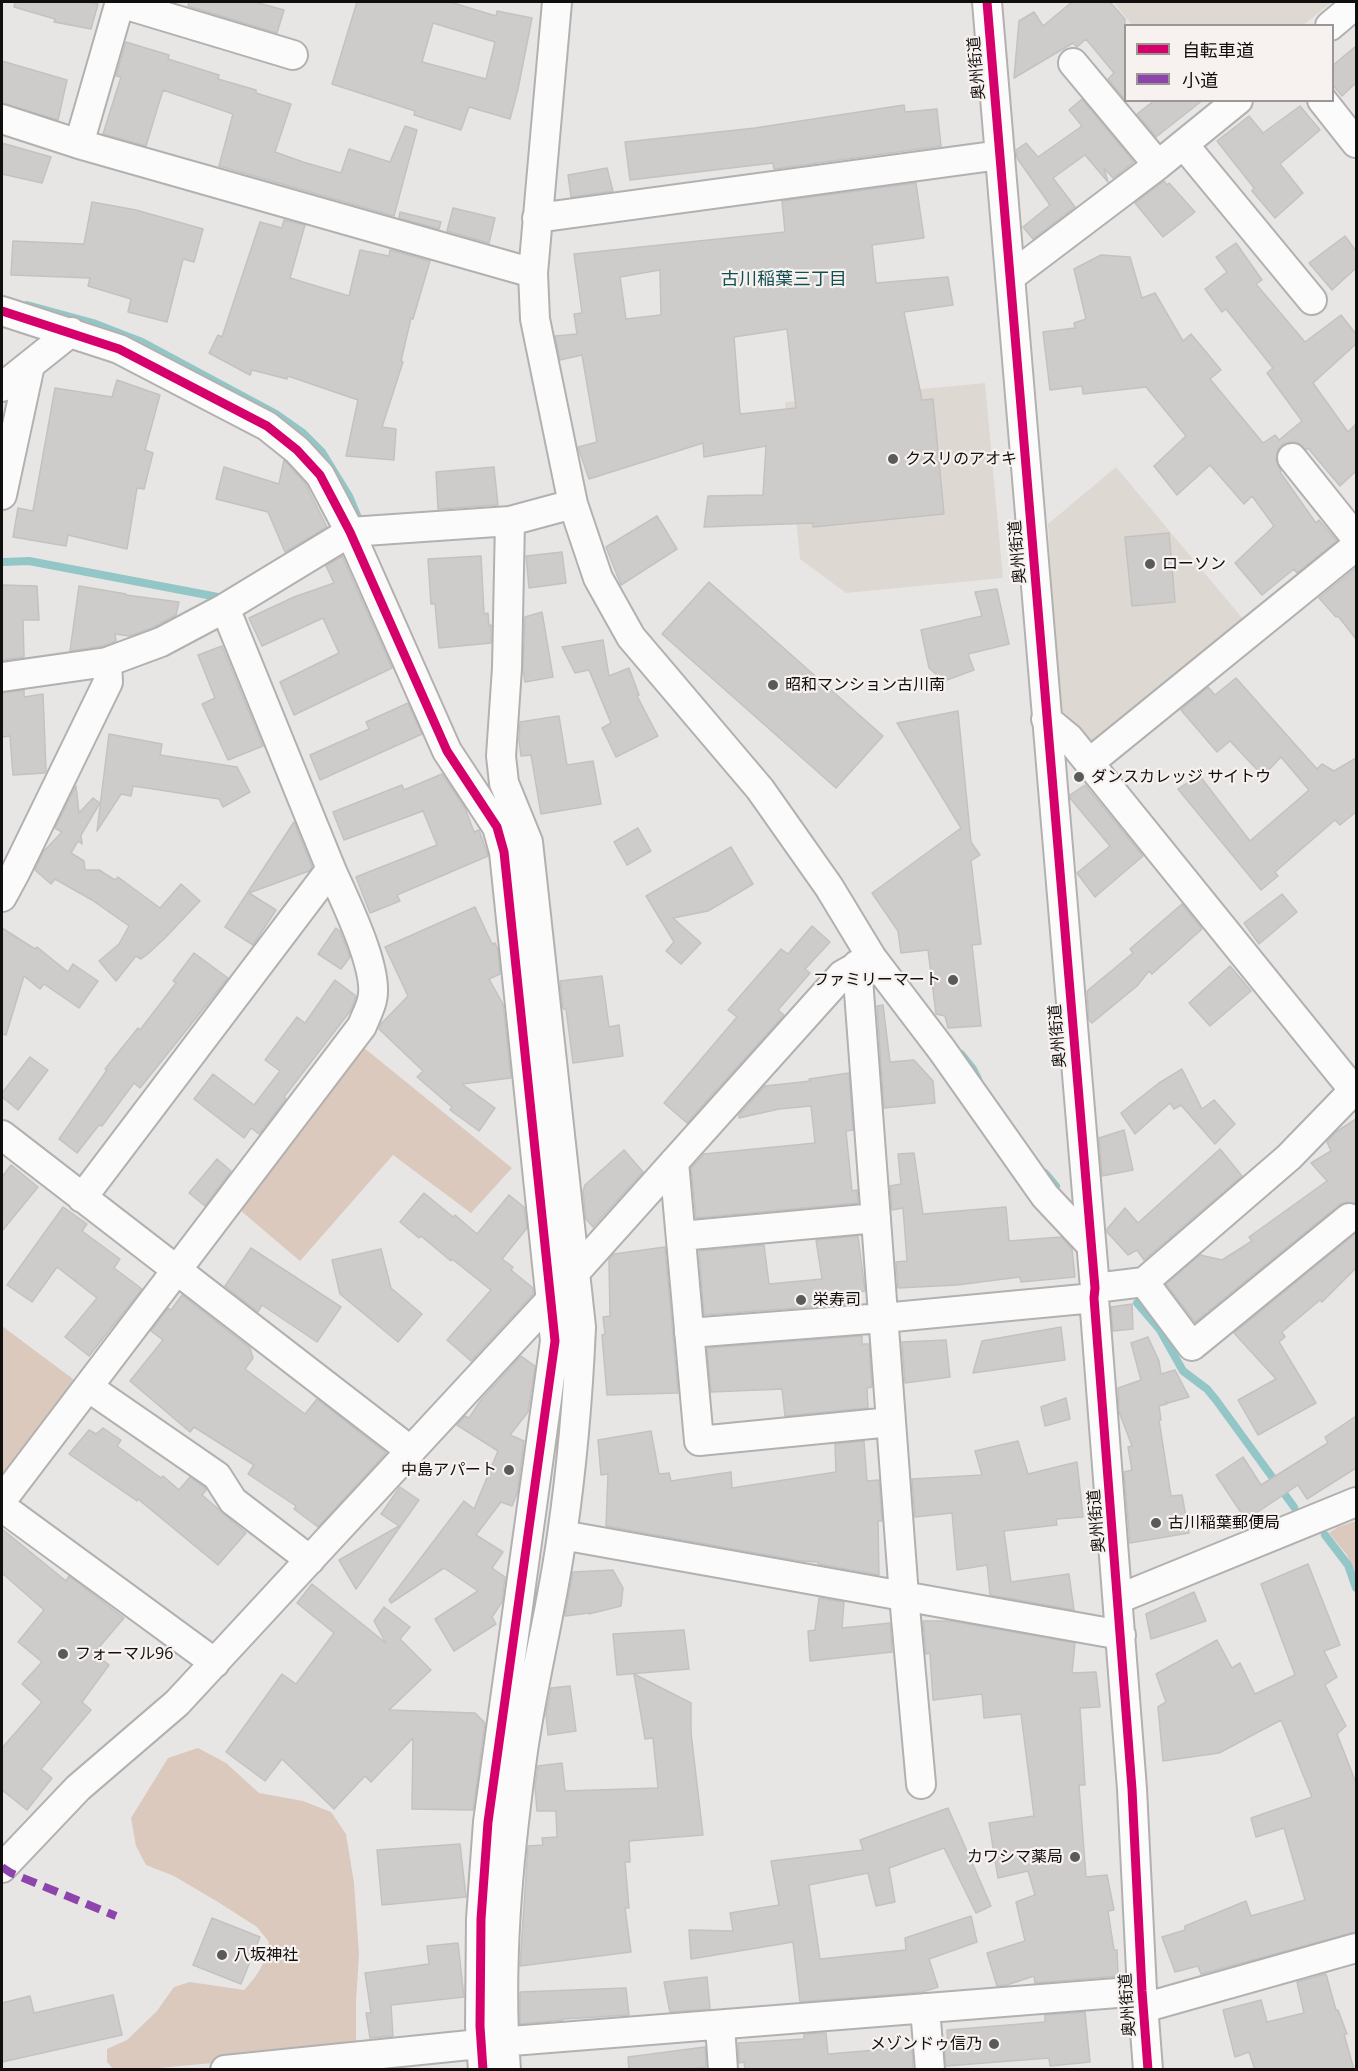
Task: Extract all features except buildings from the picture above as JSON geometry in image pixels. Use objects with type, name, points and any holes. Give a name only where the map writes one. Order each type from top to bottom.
[{"type":"street","points":[[79,144],[120,2],[293,55]]},
{"type":"street","points":[[557,2],[533,273],[535,319],[573,504],[598,578],[631,637],[760,789],[829,887],[864,962],[942,1050],[1046,1196],[1091,1245]]},
{"type":"street","name":"奥州街道","points":[[987,2],[1095,1293],[1132,1789],[1148,2070]]},
{"type":"street","points":[[1332,24],[1356,4]]},
{"type":"street","points":[[1073,63],[1158,165]]},
{"type":"street","points":[[1010,277],[1184,145],[1236,102]]},
{"type":"street","points":[[1324,102],[1356,143]]},
{"type":"street","points":[[2,120],[533,273]]},
{"type":"street","points":[[1184,145],[1312,300]]},
{"type":"street","points":[[537,218],[1000,155]]},
{"type":"street","points":[[2,311],[119,349],[267,426],[297,450],[320,475],[359,531],[447,751],[497,827],[504,852],[562,1287],[580,1327],[579,1371],[562,1535],[522,1756],[505,1912],[502,2018],[494,2052]]},
{"type":"street","points":[[2,387],[71,332]]},
{"type":"street","points":[[2,495],[30,365]]},
{"type":"street","points":[[1292,458],[1356,538]]},
{"type":"street","points":[[2,677],[107,662],[161,642],[359,531],[510,521],[573,504]]},
{"type":"street","points":[[494,2052],[481,1919],[488,1822],[562,1287],[528,842],[504,783],[501,756],[507,668],[510,521]]},
{"type":"street","points":[[1089,763],[1356,546]]},
{"type":"street","points":[[2,1500],[362,1026],[373,999],[373,980],[367,957],[225,608]]},
{"type":"street","points":[[2,897],[108,682],[107,662]]},
{"type":"street","points":[[689,1333],[883,1318],[1095,1293],[1144,1282],[1289,1157],[1356,1090],[1069,738],[1046,719]]},
{"type":"street","points":[[82,1198],[331,869]]},
{"type":"street","points":[[3,1863],[78,1788],[177,1703],[562,1287],[842,975],[864,962]]},
{"type":"street","points":[[864,962],[876,1218],[904,1596],[921,1784]]},
{"type":"street","points":[[2,1135],[411,1451]]},
{"type":"street","points":[[674,1162],[699,1441],[891,1422]]},
{"type":"street","points":[[681,1236],[876,1218]]},
{"type":"street","points":[[1144,1282],[1192,1346],[1349,1218]]},
{"type":"street","points":[[88,1386],[217,1476],[233,1501],[310,1560]]},
{"type":"street","points":[[1118,1599],[1356,1502]]},
{"type":"street","points":[[2,1507],[215,1663]]},
{"type":"street","points":[[562,1535],[1121,1635]]},
{"type":"street","points":[[225,2070],[494,2052],[720,2025],[925,2008],[1143,1999],[1356,1948]]},
{"type":"street","points":[[925,2008],[930,2070]]},
{"type":"street","points":[[720,2025],[723,2070]]},
{"type":"shaded area","points":[[1113,2],[1332,2],[1304,24],[1131,24]]},
{"type":"shaded area","points":[[985,383],[1003,578],[846,593],[800,559],[785,402]]},
{"type":"shaded area","points":[[1116,467],[1243,619],[1084,750],[1059,719],[1048,524]]},
{"type":"shaded area","points":[[358,1043],[512,1168],[471,1213],[393,1155],[300,1261],[234,1205]]},
{"type":"shaded area","points":[[2,1326],[77,1382],[2,1482]]},
{"type":"shaded area","points":[[1356,1521],[1356,1575],[1347,1555],[1329,1533],[1338,1527]]},
{"type":"shaded area","points":[[198,1748],[226,1763],[259,1793],[303,1801],[331,1812],[346,1834],[354,1883],[359,1954],[356,2050],[147,2069],[113,2069],[107,2062],[107,2049],[127,2040],[157,2011],[174,1987],[190,1982],[244,1990],[257,1974],[266,1956],[269,1942],[257,1927],[174,1876],[146,1865],[136,1846],[131,1818],[168,1758]]},
{"type":"waterway","points":[[27,305],[93,323],[142,342],[276,414],[303,433],[322,452],[349,496],[359,520]]},
{"type":"waterway","points":[[2,562],[29,561],[223,598]]},
{"type":"waterway","points":[[961,1054],[978,1079]]},
{"type":"waterway","points":[[1045,1173],[1056,1186]]},
{"type":"waterway","points":[[1137,1303],[1160,1330],[1183,1371],[1207,1389],[1216,1400],[1294,1507]]},
{"type":"waterway","points":[[1325,1535],[1348,1565],[1356,1588]]},
{"type":"marked path","points":[[2,1867],[11,1873],[116,1916]]},
{"type":"cycle path","points":[[987,2],[1095,1288],[1132,1789],[1148,2070]]},
{"type":"cycle path","points":[[2,311],[119,349],[267,426],[297,450],[320,475],[350,532],[447,751],[497,827],[504,852],[555,1341],[488,1822],[481,1919],[480,2026],[483,2070]]},
{"type":"place","name":"クスリのアオキ","points":[[893,459]]},
{"type":"place","name":"ローソン","points":[[1150,564]]},
{"type":"place","name":"昭和マンション古川南","points":[[773,685]]},
{"type":"place","name":"ダンスカレッジ サイトウ","points":[[1079,777]]},
{"type":"place","name":"ファミリーマート","points":[[953,980]]},
{"type":"place","name":"栄寿司","points":[[801,1300]]},
{"type":"place","name":"中島アパート","points":[[509,1470]]},
{"type":"place","name":"古川稲葉郵便局","points":[[1156,1523]]},
{"type":"place","name":"フォーマル96","points":[[63,1654]]},
{"type":"place","name":"カワシマ薬局","points":[[1075,1857]]},
{"type":"place","name":"八坂神社","points":[[222,1955]]},
{"type":"place","name":"メゾンドゥ信乃","points":[[994,2044]]},
{"type":"district","name":"古川稲葉三丁目","points":[[784,280]]}]
